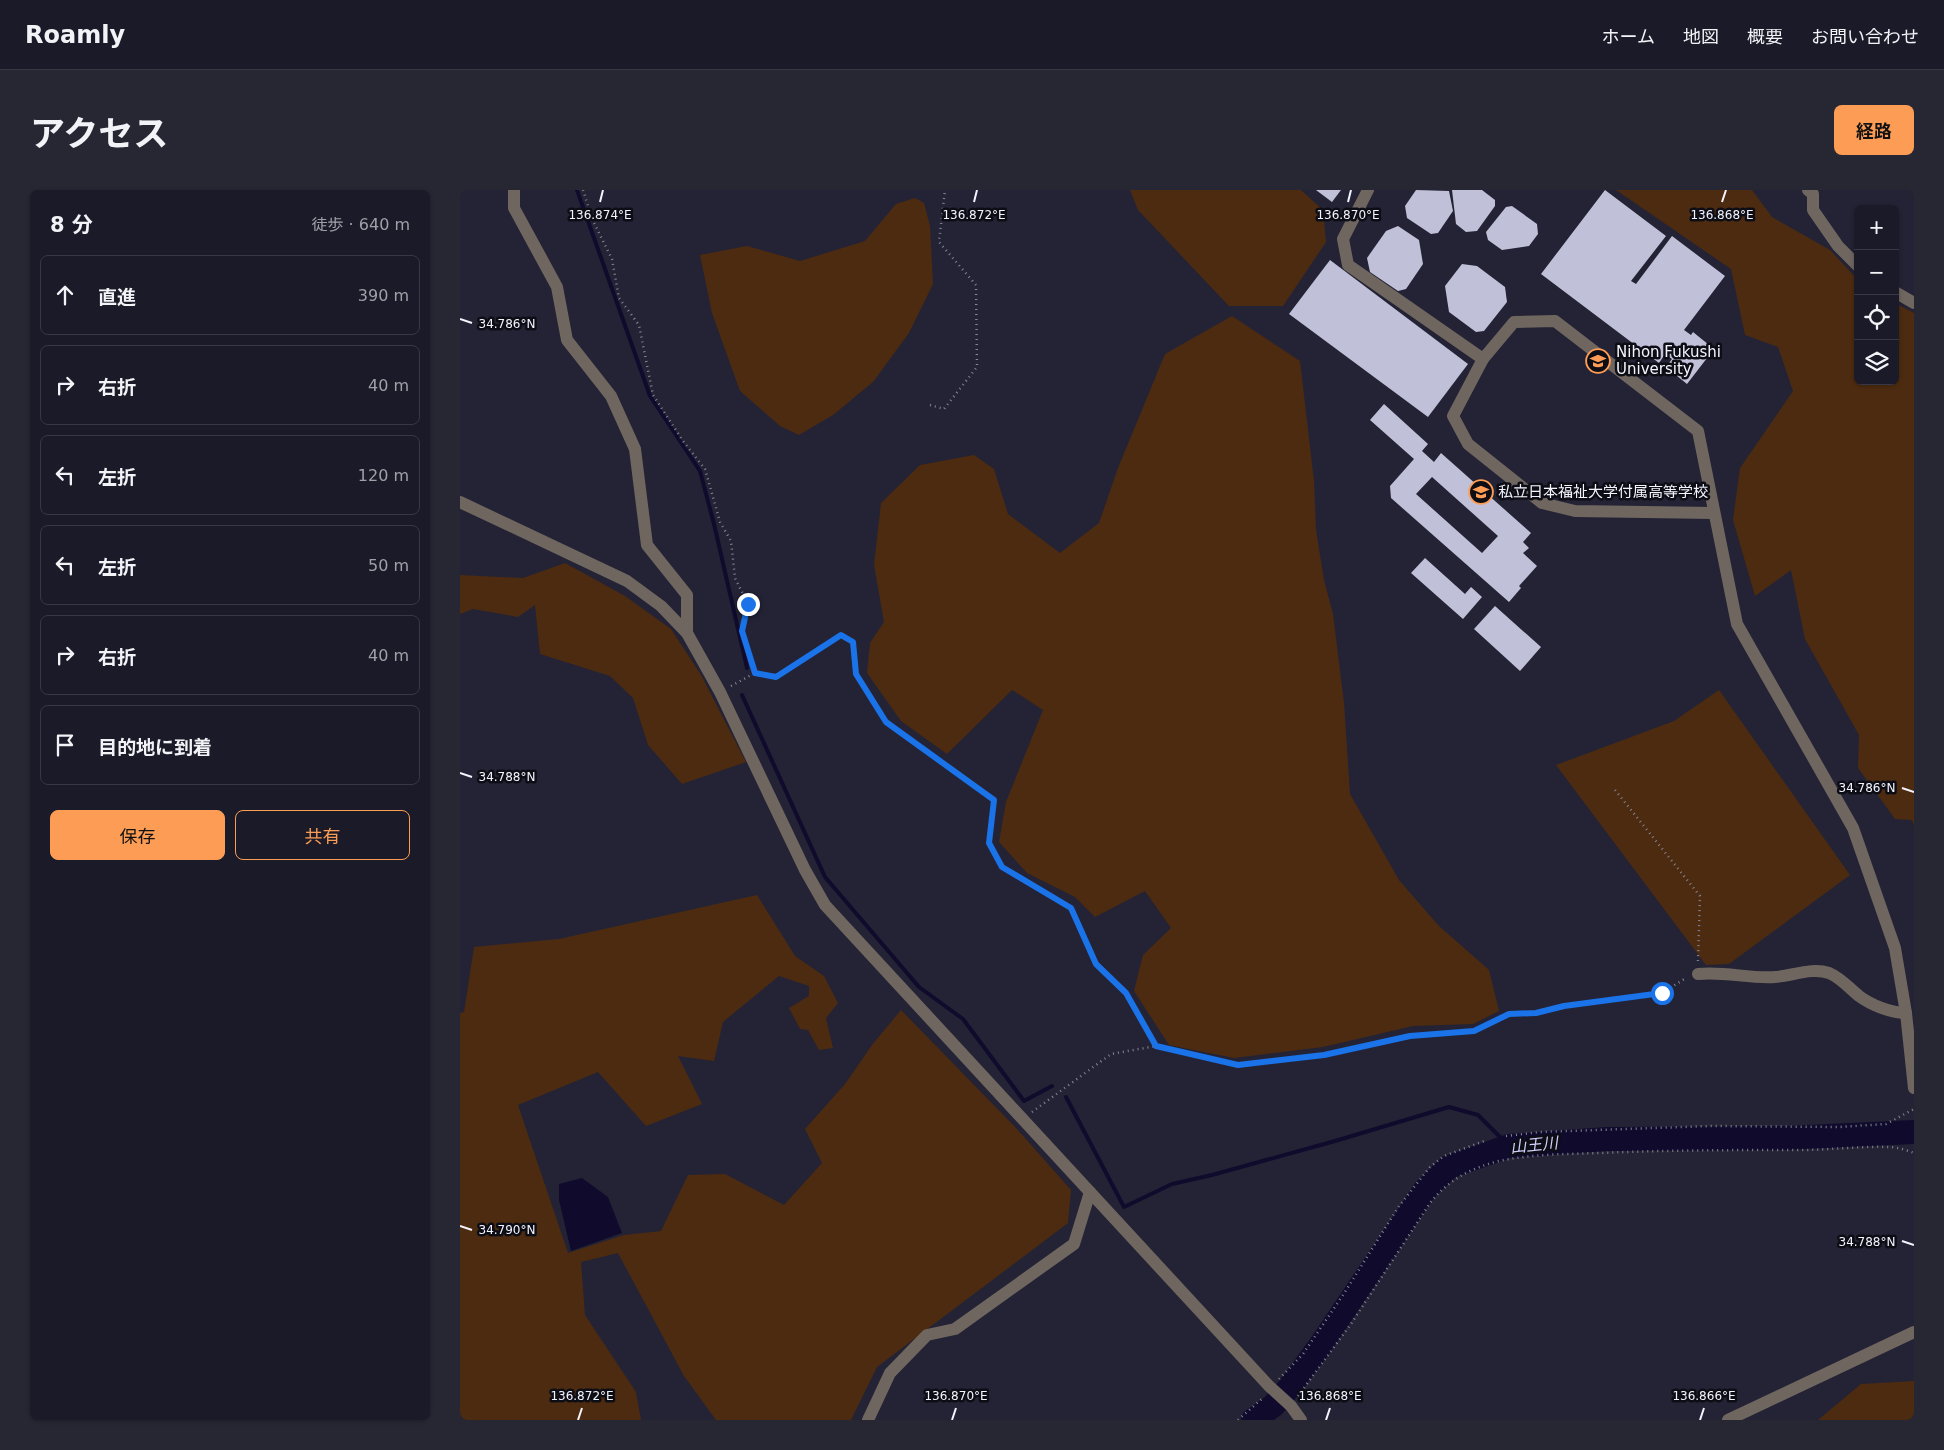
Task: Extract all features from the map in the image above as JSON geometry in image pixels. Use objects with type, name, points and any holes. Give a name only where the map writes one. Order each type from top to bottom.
[{"type":"street","points":[[514,190],[514,208],[557,287],[567,340],[611,396],[635,449],[647,545],[687,595],[687,633]]},
{"type":"street","points":[[1368,190],[1344,239],[1348,265],[1483,359]]},
{"type":"street","points":[[1808,190],[1813,194],[1813,210],[1838,246],[1854,262]]},
{"type":"street","points":[[1899,294],[1914,303]]},
{"type":"street","points":[[1713,513],[1575,511],[1542,503],[1468,444],[1453,416],[1483,359],[1514,322],[1555,321],[1698,431],[1713,513],[1737,624],[1853,828],[1895,948],[1906,1013],[1914,1088]]},
{"type":"street","points":[[460,502],[628,580],[661,606],[687,633],[720,692],[805,870],[825,906],[1302,1420]]},
{"type":"street","points":[[1698,974],[1717,973],[1774,978],[1819,971],[1826,972],[1835,976],[1861,998],[1898,1013],[1906,1013]]},
{"type":"street","points":[[868,1420],[890,1372],[927,1335],[955,1329],[1074,1244],[1090,1192]]},
{"type":"street","points":[[1728,1420],[1914,1332]]},
{"type":"path","points":[[583,190],[593,221],[612,259],[619,298],[639,326],[653,394],[705,469],[720,522],[731,541],[735,578],[748,604],[742,631],[755,673]]},
{"type":"path","points":[[930,405],[944,409],[977,367],[976,285],[938,242],[945,190]]},
{"type":"path","points":[[720,692],[755,673],[776,677],[841,635],[853,642],[856,674],[886,722],[994,800],[989,843],[1002,867],[1071,908],[1096,964],[1126,993],[1156,1046]]},
{"type":"path","points":[[1022,1119],[1111,1054],[1156,1046],[1238,1065],[1324,1055],[1410,1036],[1474,1031],[1509,1014],[1536,1013],[1564,1006],[1653,995],[1662,993],[1687,978],[1698,974],[1700,896],[1615,790]]},
{"type":"path","points":[[1506,1136],[1540,1132],[1702,1126],[1839,1127],[1886,1124],[1914,1109]]},
{"type":"path","points":[[1238,1420],[1281,1378],[1302,1354],[1399,1206],[1430,1167],[1444,1156],[1487,1140]]},
{"type":"path","points":[[1291,1406],[1351,1324],[1430,1203],[1447,1184],[1471,1171],[1521,1157],[1697,1149],[1819,1150],[1889,1147],[1914,1153]]},
{"type":"shaded area","points":[[1130,190],[1301,190],[1323,210],[1326,242],[1283,306],[1229,306],[1138,210]]},
{"type":"shaded area","points":[[1616,190],[1752,190],[1772,217],[1830,250],[1854,276],[1854,385],[1899,385],[1899,305],[1914,313],[1914,826],[1912,820],[1895,819],[1858,768],[1859,735],[1805,639],[1791,570],[1755,596],[1733,520],[1740,468],[1793,391],[1778,347],[1745,335],[1731,269]]},
{"type":"shaded area","points":[[915,198],[924,203],[930,226],[933,284],[909,333],[873,382],[833,415],[799,435],[780,426],[740,391],[712,313],[700,255],[747,246],[800,261],[865,241],[896,204]]},
{"type":"shaded area","points":[[1232,316],[1300,361],[1314,481],[1316,530],[1324,580],[1333,614],[1344,703],[1350,794],[1399,880],[1438,925],[1489,970],[1499,1011],[1473,1024],[1413,1026],[1323,1047],[1234,1058],[1169,1045],[1134,991],[1143,955],[1171,928],[1145,891],[1095,917],[1075,897],[1027,873],[999,842],[1006,802],[1043,710],[1012,690],[947,754],[901,721],[867,673],[870,643],[884,622],[874,565],[881,503],[920,465],[974,455],[994,469],[1008,514],[1060,553],[1099,523],[1118,468],[1165,354]]},
{"type":"shaded area","points":[[565,563],[625,596],[671,629],[701,675],[746,762],[682,784],[648,745],[633,698],[610,676],[540,654],[535,605],[518,617],[473,609],[460,614],[460,575],[523,578]]},
{"type":"shaded area","points":[[1719,690],[1850,875],[1729,964],[1706,965],[1556,765],[1674,721]]},
{"type":"shaded area","points":[[757,895],[795,956],[824,976],[838,1003],[826,1018],[833,1048],[819,1050],[808,1030],[800,1029],[789,1008],[809,996],[809,986],[779,976],[723,1022],[714,1061],[678,1056],[702,1104],[646,1126],[598,1072],[518,1105],[568,1253],[624,1235],[661,1231],[688,1175],[725,1174],[784,1205],[822,1163],[805,1129],[845,1084],[872,1045],[901,1010],[1017,1129],[1071,1190],[1068,1223],[877,1367],[851,1420],[716,1420],[684,1376],[618,1253],[581,1262],[585,1315],[636,1392],[641,1420],[460,1420],[460,1013],[464,1012],[474,947],[559,939]]},
{"type":"shaded area","points":[[582,1178],[608,1197],[622,1233],[571,1251],[559,1200],[559,1184]]},
{"type":"shaded area","points":[[1914,1381],[1914,1420],[1818,1420],[1861,1384]]},
{"type":"building","points":[[1316,190],[1341,190],[1332,202]]},
{"type":"building","points":[[1416,190],[1449,191],[1453,211],[1438,233],[1431,234],[1407,218],[1405,206]]},
{"type":"building","points":[[1452,190],[1482,190],[1495,200],[1495,206],[1477,231],[1466,232],[1456,224]]},
{"type":"building","points":[[1605,190],[1666,236],[1631,281],[1636,284],[1672,236],[1725,276],[1684,330],[1691,335],[1693,332],[1714,349],[1687,384],[1666,367],[1672,359],[1665,354],[1659,363],[1541,274]]},
{"type":"building","points":[[1512,206],[1537,224],[1538,234],[1529,246],[1502,250],[1488,240],[1486,232],[1506,207]]},
{"type":"building","points":[[1398,226],[1419,240],[1423,264],[1406,289],[1398,291],[1370,272],[1367,258],[1386,231]]},
{"type":"building","points":[[1330,260],[1468,364],[1428,417],[1289,314]]},
{"type":"building","points":[[1462,264],[1477,266],[1505,287],[1507,302],[1484,331],[1476,332],[1449,312],[1445,286]]},
{"type":"building","points":[[1384,404],[1428,444],[1422,451],[1434,462],[1441,453],[1531,533],[1523,542],[1529,548],[1523,553],[1537,566],[1519,586],[1521,588],[1509,602],[1391,498],[1390,486],[1414,459],[1370,420]],"holes":[[[1432,477],[1498,536],[1482,553],[1416,494]]]},
{"type":"building","points":[[1425,558],[1465,594],[1471,587],[1482,597],[1463,619],[1411,573]]},
{"type":"building","points":[[1495,606],[1541,647],[1520,671],[1474,629]]},
{"type":"waterway","points":[[577,190],[650,396],[700,471],[747,668]]},
{"type":"waterway","points":[[742,695],[825,877],[919,987],[963,1019],[1024,1101],[1052,1086]]},
{"type":"waterway","points":[[1066,1097],[1124,1207],[1172,1184],[1212,1175],[1335,1141],[1449,1107],[1478,1115],[1509,1146]]},
{"type":"waterway","name":"山王川","points":[[1253,1420],[1273,1406],[1289,1388],[1320,1346],[1425,1190],[1449,1167],[1509,1146],[1607,1139],[1785,1138],[1914,1132]]},
{"type":"place","name":"Nihon Fukushi University","points":[[1598,361]]},
{"type":"place","name":"私立日本福祉大学付属高等学校","points":[[1481,492]]},
{"type":"route","points":[[748,604],[742,631],[755,673],[776,677],[841,635],[853,642],[856,674],[886,722],[994,800],[989,843],[1002,867],[1071,908],[1096,964],[1126,993],[1156,1046],[1238,1065],[1324,1055],[1410,1036],[1474,1031],[1509,1014],[1536,1013],[1564,1006],[1662,993]]}]
